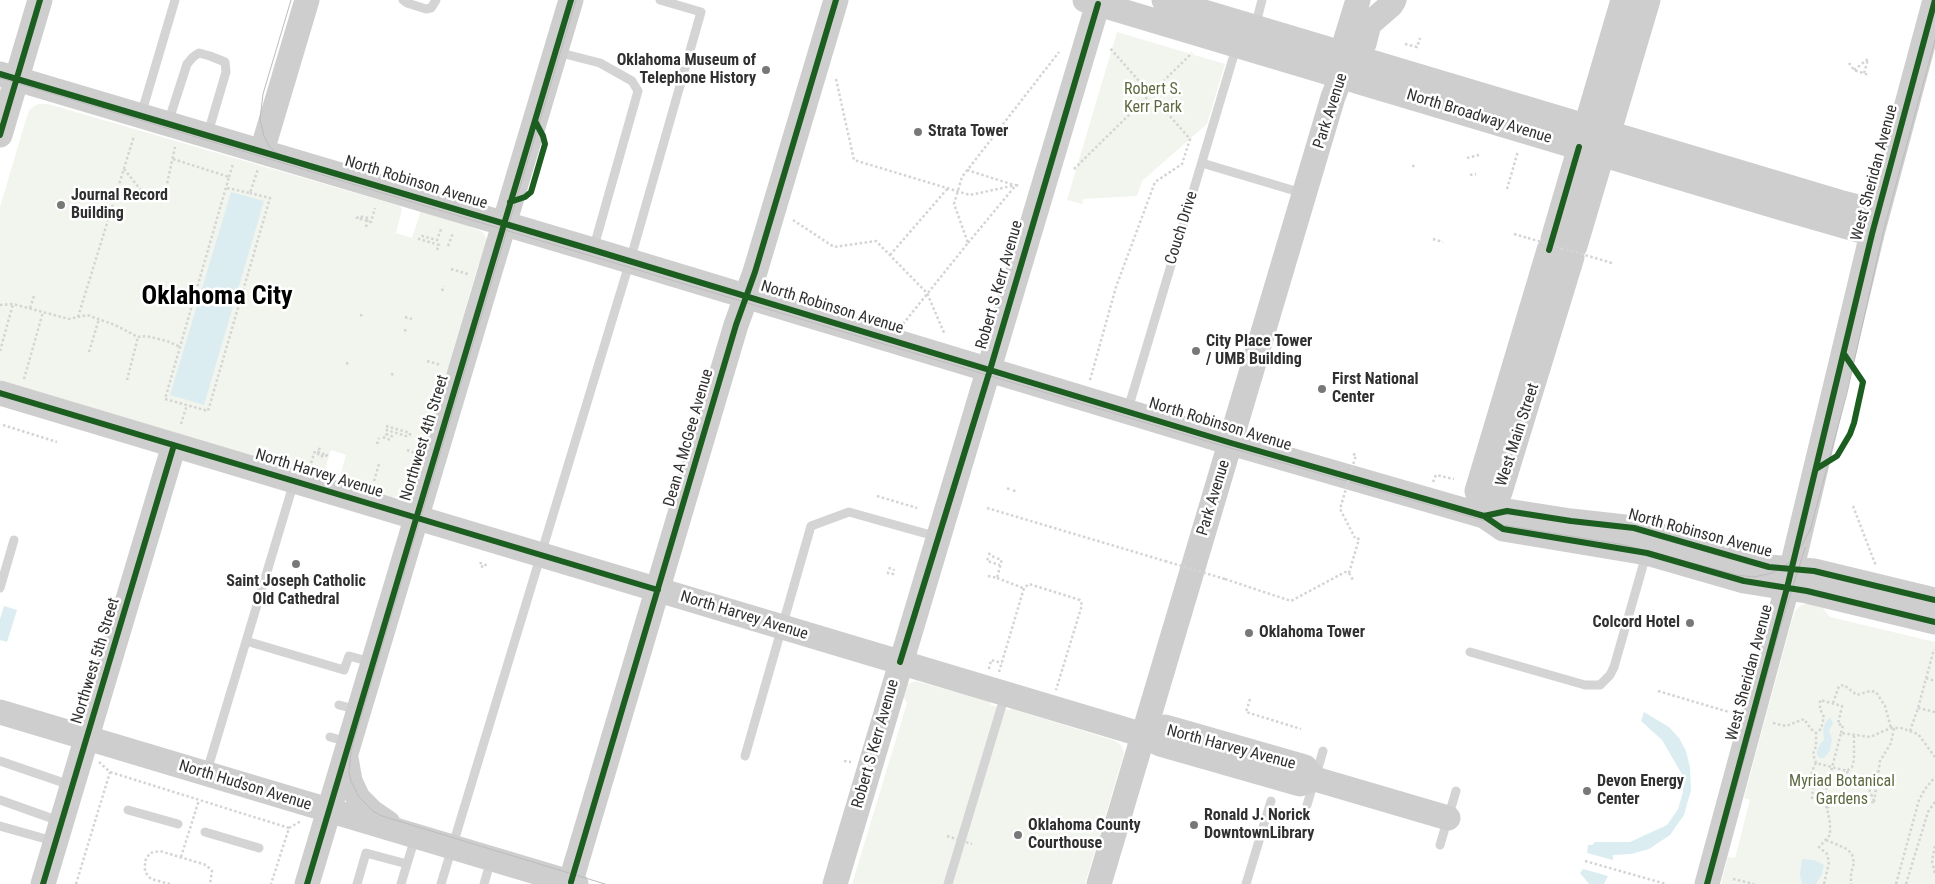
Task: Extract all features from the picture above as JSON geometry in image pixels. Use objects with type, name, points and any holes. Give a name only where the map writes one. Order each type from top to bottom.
[{"type":"street","points":[[0,134],[8,77],[40,0]]},
{"type":"street","points":[[262,151],[307,0]]},
{"type":"street","name":"Northwest 4th Street","points":[[307,884],[329,811],[349,708],[372,663],[571,0]]},
{"type":"street","name":"Dean A McGee Avenue","points":[[572,884],[736,325],[836,0]]},
{"type":"street","name":"North Broadway Avenue","points":[[1164,0],[1209,10],[1255,27],[1345,66]]},
{"type":"street","name":"Park Avenue","points":[[1099,884],[1345,66],[1346,39],[1358,0]]},
{"type":"street","name":"Park Avenue","points":[[1345,66],[1364,44],[1370,24],[1394,0]]},
{"type":"street","name":"West Main Street","points":[[1594,140],[1623,0]]},
{"type":"street","name":"West Main Street","points":[[1484,516],[1500,492],[1556,246],[1594,140],[1648,0]]},
{"type":"street","name":"West Sheridan Avenue","points":[[1707,884],[1789,578],[1875,223],[1935,0]]},
{"type":"street","name":"North Broadway Avenue","points":[[1094,1],[1236,45],[1345,66],[1875,223]]},
{"type":"street","name":"Robert S Kerr Avenue","points":[[835,884],[900,662],[990,370],[1094,1]]},
{"type":"street","name":"North Robinson Avenue","points":[[8,77],[137,125],[168,123],[1127,412],[1484,516],[1507,512],[1570,521],[1645,538],[1744,581],[1789,578]]},
{"type":"street","name":"West Main Street","points":[[1484,516],[1477,491],[1530,356]]},
{"type":"street","name":"North Harvey Avenue","points":[[0,393],[177,435],[295,481],[416,518],[900,662],[1002,684],[1143,735],[1160,744],[1300,784],[1315,779],[1448,818]]},
{"type":"street","name":"Northwest 5th Street","points":[[43,884],[177,435]]},
{"type":"street","points":[[1500,492],[1645,538]]},
{"type":"street","points":[[1789,578],[1814,571],[1935,600]]},
{"type":"street","points":[[1789,578],[1935,622]]},
{"type":"street","name":"North Hudson Avenue","points":[[0,712],[572,884]]},
{"type":"street","points":[[341,744],[350,781],[358,798],[372,812],[409,835]]},
{"type":"lane","points":[[137,125],[176,0]]},
{"type":"lane","points":[[403,0],[426,9],[431,8],[436,0]]},
{"type":"lane","points":[[441,884],[630,261],[700,12],[660,0]]},
{"type":"lane","points":[[1255,27],[1262,0]]},
{"type":"lane","name":"Couch Drive","points":[[1127,412],[1236,45]]},
{"type":"lane","points":[[556,52],[600,63],[632,81],[638,92],[593,250]]},
{"type":"lane","points":[[168,123],[187,64],[193,57],[200,54],[210,56],[225,62],[226,72],[207,135]]},
{"type":"lane","points":[[1202,163],[1305,194]]},
{"type":"lane","points":[[206,774],[240,676],[246,641],[295,481]]},
{"type":"lane","points":[[745,756],[811,526],[849,512],[938,537]]},
{"type":"lane","points":[[1470,652],[1584,685],[1600,685],[1610,675],[1614,667],[1645,538]]},
{"type":"lane","points":[[0,588],[14,540]]},
{"type":"lane","points":[[246,641],[344,670],[349,656],[372,663]]},
{"type":"lane","points":[[948,884],[1002,684]]},
{"type":"lane","points":[[1307,805],[1323,751]]},
{"type":"lane","points":[[0,761],[73,786]]},
{"type":"lane","points":[[1440,845],[1456,791]]},
{"type":"lane","points":[[0,800],[59,832]]},
{"type":"lane","points":[[1246,884],[1271,801]]},
{"type":"lane","points":[[128,810],[178,824]]},
{"type":"lane","points":[[0,826],[59,832]]},
{"type":"lane","points":[[205,832],[259,848]]},
{"type":"lane","points":[[401,884],[407,864],[409,835]]},
{"type":"lane","points":[[357,884],[366,853],[407,864]]},
{"type":"lane","points":[[484,884],[491,859]]},
{"type":"path","points":[[1406,44],[1417,47],[1420,38]]},
{"type":"path","points":[[1090,381],[1116,287],[1155,182],[1182,164],[1190,139],[1110,48]]},
{"type":"path","points":[[1074,169],[1194,50]]},
{"type":"path","points":[[968,243],[954,204],[962,177],[1059,52]]},
{"type":"path","points":[[1854,70],[1868,59],[1864,73]]},
{"type":"path","points":[[1849,63],[1854,70],[1869,75]]},
{"type":"path","points":[[836,79],[854,160],[970,194],[1016,185]]},
{"type":"path","points":[[78,317],[137,125]]},
{"type":"path","points":[[165,193],[175,147]]},
{"type":"path","points":[[250,193],[262,151]]},
{"type":"path","points":[[1506,189],[1511,167],[1518,151]]},
{"type":"path","points":[[1467,158],[1479,155]]},
{"type":"path","points":[[173,159],[229,177]]},
{"type":"path","points":[[226,188],[270,198],[208,411],[165,399],[229,177],[233,164]]},
{"type":"path","points":[[124,169],[148,199]]},
{"type":"path","points":[[967,170],[1020,186]]},
{"type":"path","points":[[1470,175],[1476,174]]},
{"type":"path","points":[[903,324],[1016,185]]},
{"type":"path","points":[[890,255],[948,188]]},
{"type":"path","points":[[366,227],[368,218],[359,216],[357,218],[371,222],[375,208]]},
{"type":"path","points":[[793,220],[834,247],[876,241],[927,294],[946,337]]},
{"type":"path","points":[[437,250],[439,245],[420,240],[420,238],[422,236],[437,240],[441,229]]},
{"type":"path","points":[[448,246],[453,233]]},
{"type":"path","points":[[1514,234],[1612,263]]},
{"type":"path","points":[[1433,238],[1443,242]]},
{"type":"path","points":[[451,269],[468,274]]},
{"type":"path","points":[[442,291],[444,286]]},
{"type":"path","points":[[30,308],[34,296]]},
{"type":"path","points":[[0,305],[13,304],[69,319],[86,315],[138,337],[146,336],[167,341],[178,346],[179,350]]},
{"type":"path","points":[[0,351],[13,304]]},
{"type":"path","points":[[24,379],[43,312]]},
{"type":"path","points":[[405,317],[412,319]]},
{"type":"path","points":[[90,352],[99,319]]},
{"type":"path","points":[[404,330],[408,331]]},
{"type":"path","points":[[127,380],[138,337]]},
{"type":"path","points":[[427,361],[441,364]]},
{"type":"path","points":[[391,374],[395,376]]},
{"type":"path","points":[[1374,377],[1400,385]]},
{"type":"path","points":[[177,435],[187,405]]},
{"type":"path","points":[[3,425],[57,442]]},
{"type":"path","points":[[386,426],[410,433],[410,435],[406,436],[387,430],[386,434],[394,436]]},
{"type":"path","points":[[377,444],[381,438],[390,440]]},
{"type":"path","points":[[312,463],[315,451],[326,455],[325,457],[318,455],[320,446]]},
{"type":"path","points":[[407,450],[415,453]]},
{"type":"path","points":[[1353,454],[1356,455],[1340,510],[1355,538],[1359,539],[1349,573],[1353,580]]},
{"type":"path","points":[[374,481],[379,464]]},
{"type":"path","points":[[1434,482],[1436,475],[1454,479]]},
{"type":"path","points":[[1008,490],[1009,485]]},
{"type":"path","points":[[1014,492],[1015,487]]},
{"type":"path","points":[[878,496],[918,508]]},
{"type":"path","points":[[1853,506],[1876,566]]},
{"type":"path","points":[[987,508],[1225,579],[1290,601],[1345,572],[1349,573]]},
{"type":"path","points":[[993,558],[994,553]]},
{"type":"path","points":[[989,555],[987,561],[1000,565]]},
{"type":"path","points":[[996,578],[1000,565],[999,555]]},
{"type":"path","points":[[481,562],[480,566],[484,567],[486,563]]},
{"type":"path","points":[[890,567],[888,573],[893,574],[894,569]]},
{"type":"path","points":[[988,576],[1024,588]]},
{"type":"path","points":[[1002,684],[1002,663],[1024,588],[1028,584],[1080,600],[1082,605],[1056,691]]},
{"type":"path","points":[[1910,731],[1934,648]]},
{"type":"path","points":[[988,670],[991,660],[1002,663]]},
{"type":"path","points":[[1926,678],[1935,681]]},
{"type":"path","points":[[1833,703],[1839,686],[1844,684],[1857,694],[1870,691],[1876,692],[1885,706],[1893,728],[1891,743],[1880,761],[1877,772],[1874,802]]},
{"type":"path","points":[[1658,690],[1729,712]]},
{"type":"path","points":[[1250,699],[1246,712],[1301,729]]},
{"type":"path","points":[[1816,733],[1823,723],[1820,700],[1842,706],[1838,724],[1843,726],[1822,802],[1827,808],[1830,835],[1820,847],[1827,854],[1829,862],[1824,884]]},
{"type":"path","points":[[1918,708],[1935,712]]},
{"type":"path","points":[[1773,723],[1786,726],[1804,719],[1816,733],[1817,740],[1812,754],[1816,763]]},
{"type":"path","points":[[1841,733],[1870,737],[1893,728],[1910,731],[1922,738],[1935,757]]},
{"type":"path","points":[[1847,771],[1852,767],[1854,760],[1854,736]]},
{"type":"path","points":[[97,761],[110,772],[289,828]]},
{"type":"path","points":[[1816,763],[1847,771]]},
{"type":"path","points":[[1812,799],[1811,776],[1816,763]]},
{"type":"path","points":[[1842,800],[1848,776],[1847,771]]},
{"type":"path","points":[[76,884],[110,772]]},
{"type":"path","points":[[1874,802],[1866,782],[1871,775],[1877,772]]},
{"type":"path","points":[[1896,884],[1919,800],[1924,788],[1935,778]]},
{"type":"path","points":[[1827,808],[1836,800],[1861,805],[1874,802]]},
{"type":"path","points":[[1906,884],[1928,812],[1935,802]]},
{"type":"path","points":[[271,884],[289,828],[302,820]]},
{"type":"path","points":[[948,836],[972,844]]},
{"type":"path","points":[[1826,840],[1847,849],[1852,854],[1854,863],[1851,873],[1851,884]]},
{"type":"path","points":[[1935,846],[1932,861],[1935,874]]},
{"type":"path","points":[[170,884],[150,879],[145,872],[145,861],[150,854],[160,851],[206,865],[212,871],[210,884]]},
{"type":"path","points":[[1585,861],[1666,884]]},
{"type":"path","points":[[1733,879],[1754,884]]},
{"type":"green space","name":"Robert S. Kerr Park","points":[[1117,32],[1225,64],[1207,124],[1142,181],[1137,196],[1083,199],[1082,204],[1067,200]]},
{"type":"green space","points":[[38,104],[48,104],[400,206],[402,209],[396,233],[412,238],[421,210],[467,221],[470,227],[483,232],[487,240],[482,260],[478,266],[418,469],[413,474],[407,493],[403,497],[391,497],[343,484],[340,481],[340,477],[346,455],[331,450],[324,472],[319,476],[0,380],[0,207],[27,116],[30,109]]},
{"type":"green space","name":"Myriad Botanical Gardens","points":[[1807,603],[1822,607],[1830,617],[1935,642],[1935,884],[1721,884],[1728,857],[1735,858],[1750,800],[1744,798],[1792,620],[1795,611]]},
{"type":"green space","name":"Oklahoma County Courthouse","points":[[915,681],[959,693],[961,690],[989,699],[991,705],[1009,710],[1012,709],[1113,740],[1121,745],[1124,753],[1123,757],[1085,884],[852,884],[907,703],[903,696],[908,684]]},
{"type":"shaded area","points":[[231,192],[264,201],[204,405],[170,395]]},
{"type":"shaded area","points":[[4,606],[17,610],[7,642],[0,640],[0,619]]},
{"type":"shaded area","points":[[1644,712],[1669,727],[1679,738],[1686,751],[1690,767],[1691,790],[1684,815],[1670,835],[1649,849],[1631,854],[1613,855],[1613,860],[1587,853],[1588,845],[1592,845],[1595,842],[1630,842],[1667,825],[1678,809],[1683,792],[1683,776],[1662,740],[1641,721]]},
{"type":"shaded area","points":[[1830,717],[1833,723],[1829,731],[1832,739],[1830,751],[1824,758],[1820,758],[1817,755],[1817,751],[1824,740],[1823,730],[1825,723]]},
{"type":"shaded area","points":[[1802,859],[1814,860],[1824,865],[1822,874],[1816,884],[1802,884],[1800,875]]},
{"type":"shaded area","points":[[1583,869],[1608,876],[1604,884],[1589,884],[1580,873]]},
{"type":"tram line","points":[[286,161],[269,146],[264,136],[260,119],[263,94],[291,0]]},
{"type":"tram line","points":[[576,0],[354,740],[349,772],[359,797],[373,811],[382,816],[605,884]]},
{"type":"tram line","points":[[1810,531],[1847,393],[1884,229],[1935,40]]},
{"type":"tram line","points":[[0,78],[1213,443],[1496,524],[1625,545],[1737,575],[1754,577],[1772,573],[1789,563],[1802,545],[1812,526]]},
{"type":"tram line","points":[[1710,884],[1779,631],[1805,548]]},
{"type":"cycle path","points":[[0,135],[40,0]]},
{"type":"cycle path","points":[[307,884],[571,0]]},
{"type":"cycle path","points":[[571,882],[736,325],[755,272],[836,0]]},
{"type":"cycle path","points":[[1707,884],[1787,588],[1872,234],[1935,0]]},
{"type":"cycle path","points":[[900,662],[990,370],[1098,4]]},
{"type":"cycle path","points":[[0,74],[593,250],[1231,443],[1484,516],[1503,529],[1647,553],[1744,581],[1807,591],[1935,622]]},
{"type":"cycle path","points":[[510,202],[525,197],[531,192],[545,144],[535,121]]},
{"type":"cycle path","points":[[1549,250],[1579,147]]},
{"type":"cycle path","points":[[1816,469],[1837,456],[1854,423],[1863,382],[1844,354]]},
{"type":"cycle path","points":[[0,393],[658,590]]},
{"type":"cycle path","points":[[43,884],[174,445]]},
{"type":"cycle path","points":[[1484,516],[1507,511],[1634,528],[1769,567],[1814,571],[1935,600]]},
{"type":"place","name":"Oklahoma Museum of Telephone History","points":[[766,70]]},
{"type":"place","name":"Strata Tower","points":[[918,132]]},
{"type":"place","name":"Journal Record Building","points":[[61,205]]},
{"type":"place","name":"City Place Tower / UMB Building","points":[[1196,351]]},
{"type":"place","name":"First National Center","points":[[1322,389]]},
{"type":"place","name":"Saint Joseph Catholic Old Cathedral","points":[[296,564]]},
{"type":"place","name":"Colcord Hotel","points":[[1690,623]]},
{"type":"place","name":"Oklahoma Tower","points":[[1249,633]]},
{"type":"place","name":"Devon Energy Center","points":[[1587,791]]},
{"type":"place","name":"Ronald J. Norick DowntownLibrary","points":[[1194,825]]},
{"type":"place","name":"Oklahoma County Courthouse","points":[[1018,835]]},
{"type":"district","name":"Oklahoma City","points":[[217,297]]}]
